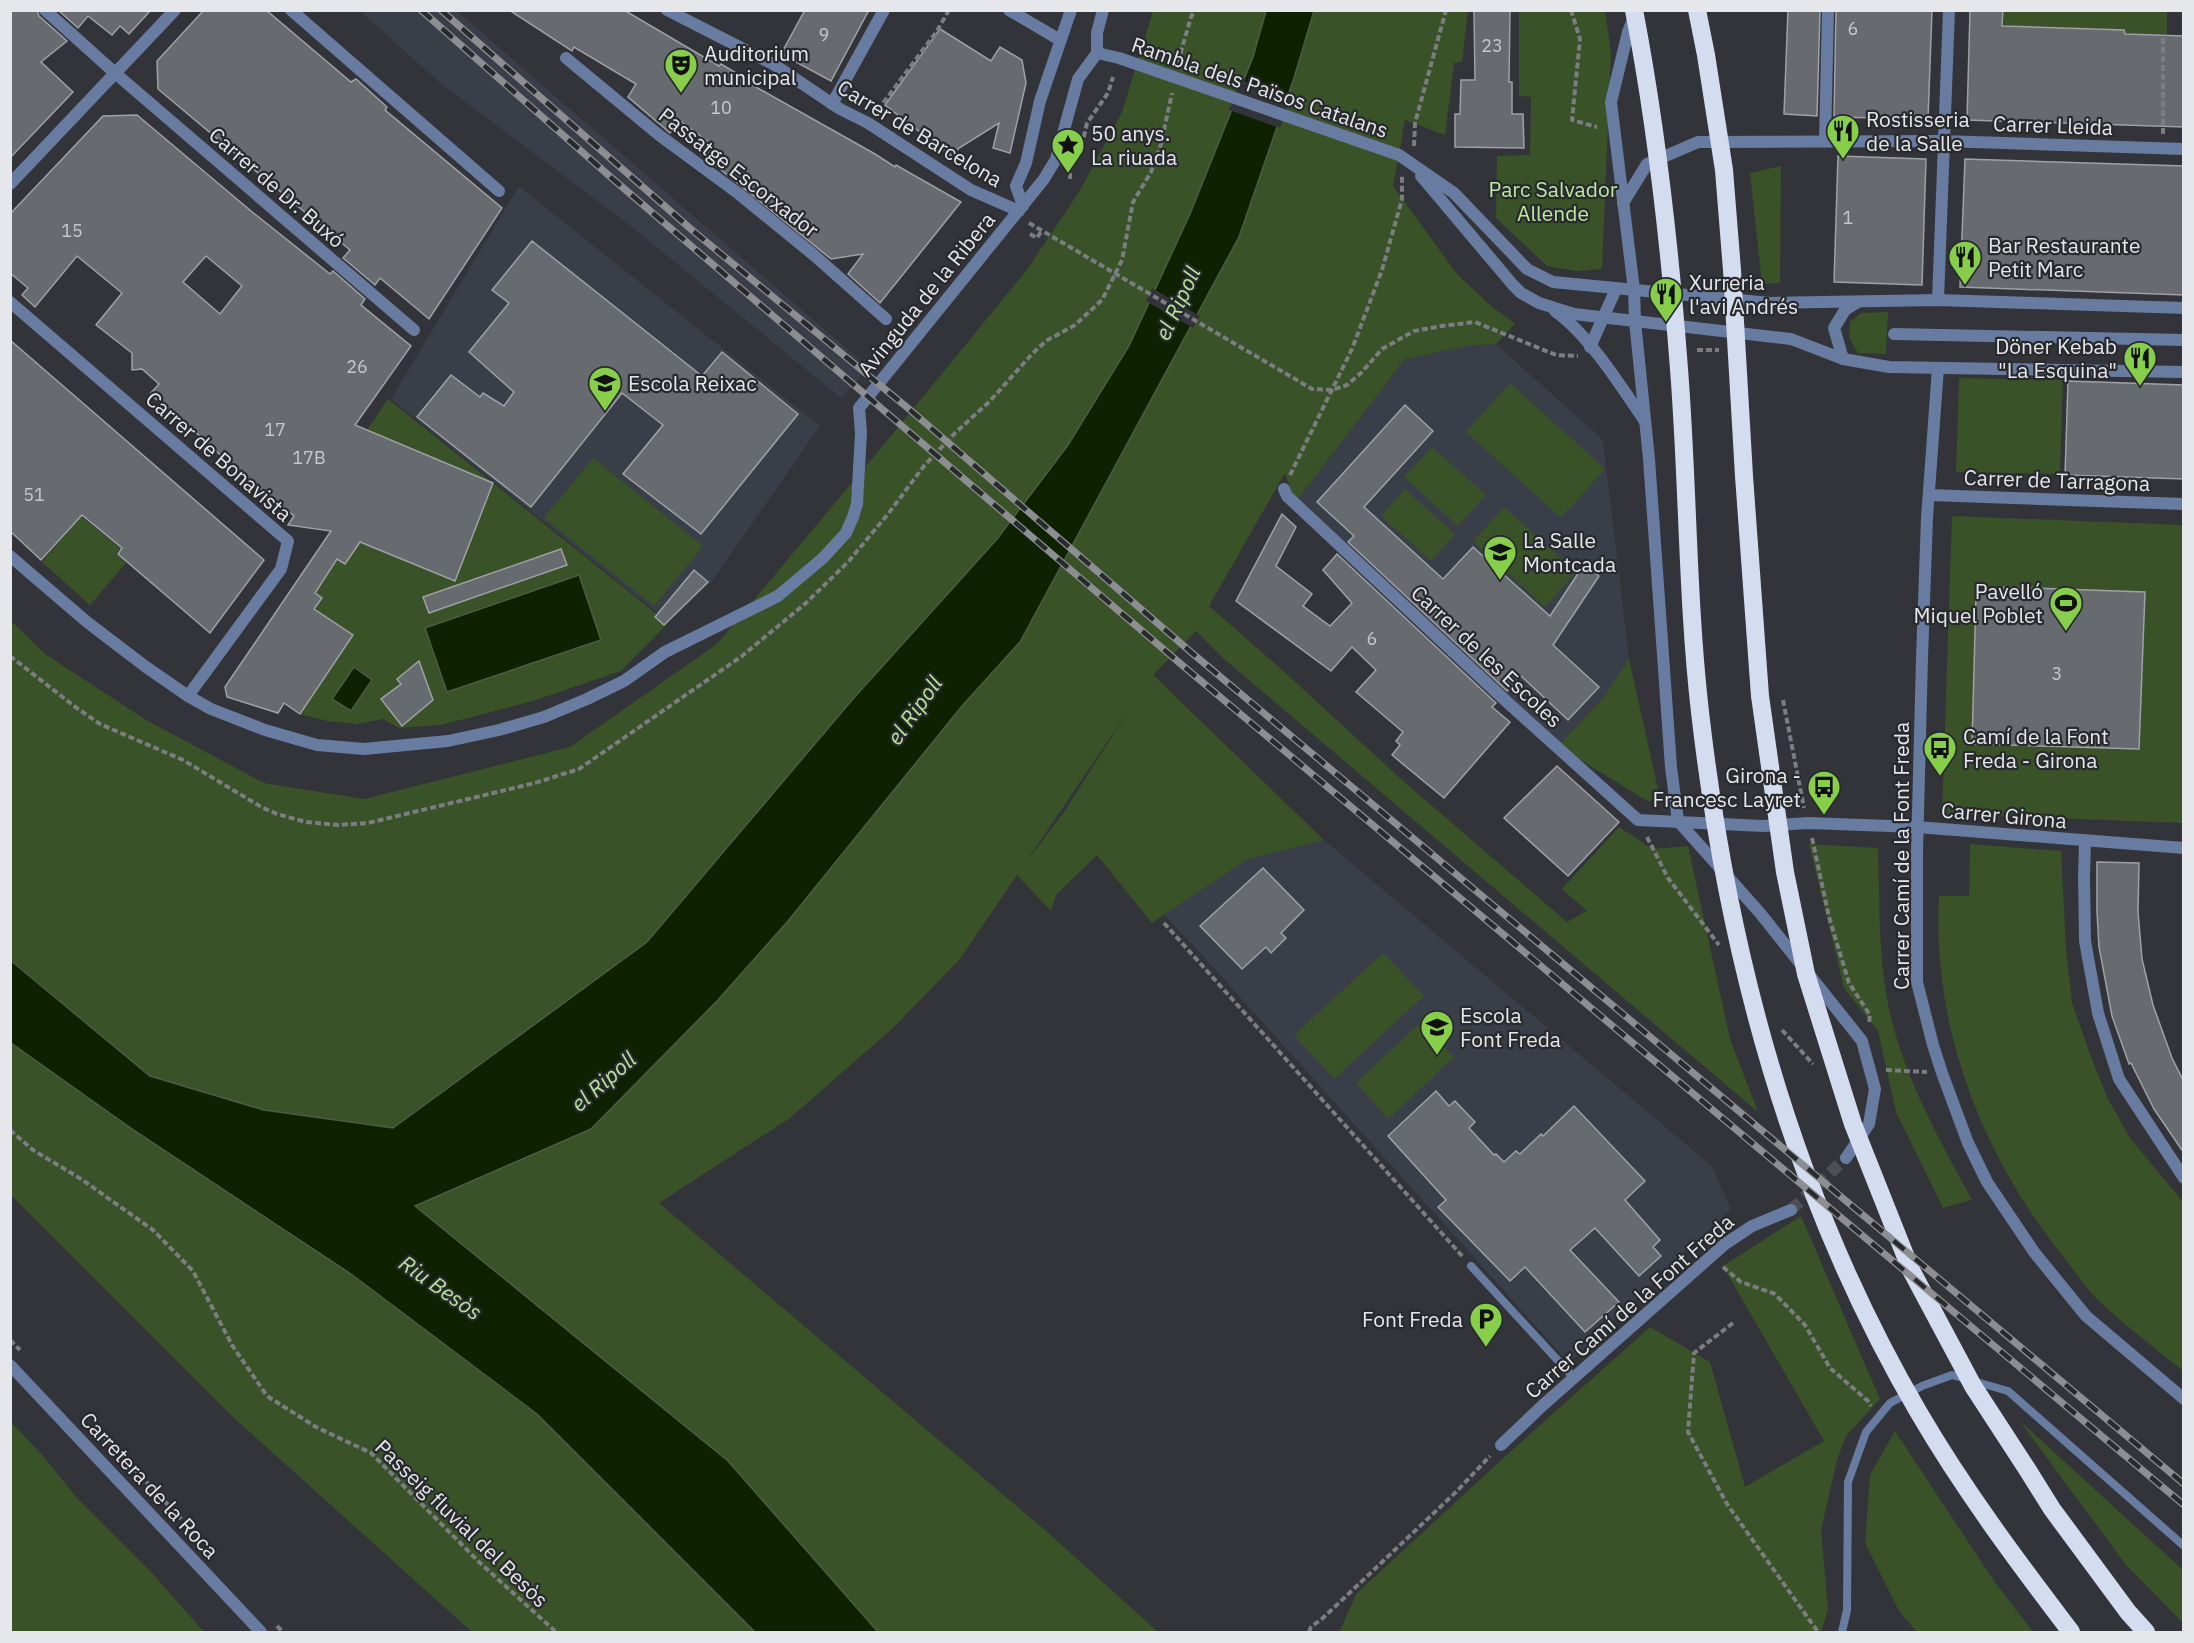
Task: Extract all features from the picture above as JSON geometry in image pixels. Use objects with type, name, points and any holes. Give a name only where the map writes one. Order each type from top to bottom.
[{"type":"highway","points":[[1635,10],[1663,191],[1679,371],[1699,710],[1725,887],[1746,978],[1774,1080],[1826,1223],[1860,1300],[1913,1401],[1969,1492],[2011,1553],[2071,1632]]},
{"type":"highway","points":[[1697,10],[1724,170],[1760,696],[1785,872],[1806,974],[1853,1124],[1911,1270],[1973,1386],[2052,1509],[2128,1612],[2146,1632]]},
{"type":"street","name":"Carrer de Dr. Buxó","points":[[45,10],[414,330]]},
{"type":"street","points":[[10,184],[175,10]]},
{"type":"street","points":[[291,10],[500,190]]},
{"type":"street","name":"Carrer de Barcelona","points":[[667,10],[773,64],[832,104],[868,123],[971,190],[1021,208]]},
{"type":"street","points":[[832,104],[884,10]]},
{"type":"street","points":[[1009,10],[1060,40]]},
{"type":"street","name":"Avinguda de la Ribera","points":[[1021,208],[1016,186],[1026,163],[1040,101],[1071,10]]},
{"type":"street","points":[[1097,53],[1103,10]]},
{"type":"street","points":[[1635,10],[1611,102],[1634,290],[1649,459],[1671,767],[1678,820],[1760,913],[1862,1041],[1875,1089],[1869,1124],[1846,1158]]},
{"type":"street","points":[[1825,141],[1828,10]]},
{"type":"street","points":[[1938,300],[1949,10]]},
{"type":"street","name":"Avinguda de la Ribera","points":[[188,696],[211,709],[265,730],[317,745],[364,749],[407,746],[469,736],[544,717],[587,699],[624,681],[664,652],[778,596],[824,558],[846,533],[857,504],[861,433],[859,408],[1044,179],[1056,159],[1077,79],[1097,53]]},
{"type":"street","name":"Rambla dels Països Catalans","points":[[1097,53],[1404,158],[1454,193],[1527,269],[1553,282],[1770,303],[1938,300],[2184,308]]},
{"type":"street","name":"Passatge Escorxador","points":[[566,58],[659,135],[739,194],[886,319]]},
{"type":"street","name":"Carrer Lleida","points":[[1623,202],[1647,164],[1698,142],[1943,141],[2184,149]]},
{"type":"street","name":"Rambla dels Països Catalans","points":[[1404,158],[1512,285],[1521,293],[1546,305],[1574,314],[1791,339],[1843,358],[1889,368],[2184,372]]},
{"type":"street","points":[[1593,350],[1603,316],[1616,289]]},
{"type":"street","points":[[1843,358],[1834,328],[1845,310],[1859,301]]},
{"type":"street","name":"Carrer de Bonavista","points":[[10,302],[288,541],[281,568],[188,696]]},
{"type":"street","points":[[1546,305],[1563,316],[1593,350],[1645,421]]},
{"type":"street","points":[[1894,334],[2184,340]]},
{"type":"street","name":"Carrer Camí de la Font Freda","points":[[1938,368],[1929,495],[1922,658],[1917,827],[1917,982],[1933,1045],[1968,1143],[1987,1182],[2034,1252],[2086,1316],[2184,1399]]},
{"type":"street","name":"Carrer de les Escoles","points":[[1284,489],[1287,496],[1507,702],[1638,820],[1678,820]]},
{"type":"street","name":"Carrer de Tarragona","points":[[1929,495],[2184,504]]},
{"type":"street","points":[[10,556],[87,622],[188,696]]},
{"type":"street","name":"Carrer Girona","points":[[1678,820],[1763,826],[1808,823],[1917,827],[2184,848]]},
{"type":"street","points":[[2085,841],[2085,940],[2098,1013],[2119,1079],[2184,1178]]},
{"type":"street","name":"Carrer Camí de la Font Freda","points":[[1501,1445],[1712,1256],[1752,1226],[1791,1210]]},
{"type":"street","name":"Carretera de la Roca","points":[[10,1365],[261,1632]]},
{"type":"lane","points":[[1471,1266],[1574,1378]]},
{"type":"lane","points":[[1842,1632],[1848,1610],[1848,1482],[1866,1432],[1890,1403],[1922,1386],[1952,1375],[2008,1391],[2184,1546]]},
{"type":"path","points":[[868,123],[938,31],[949,10]]},
{"type":"path","points":[[1178,63],[1195,10]]},
{"type":"path","points":[[1284,489],[1352,349],[1382,270],[1402,199],[1401,177],[1404,158],[1415,145],[1415,123],[1446,10]]},
{"type":"path","points":[[1570,10],[1581,39],[1572,120],[1608,131],[1614,130]]},
{"type":"path","points":[[2163,36],[2163,127]]},
{"type":"path","points":[[1075,160],[1080,153],[1087,123],[1108,93],[1113,77]]},
{"type":"path","points":[[10,656],[99,724],[183,760],[263,808],[306,822],[338,825],[368,823],[535,783],[579,769],[742,656],[806,603],[848,562],[924,466],[990,401],[1032,354],[1046,341],[1075,326],[1102,300],[1122,260],[1133,202],[1151,172],[1161,144],[1173,85]]},
{"type":"path","points":[[1035,226],[1050,237],[1311,389],[1332,390],[1347,385],[1382,350],[1414,331],[1442,326],[1475,322],[1556,355],[1574,356],[1593,350]]},
{"type":"path","points":[[1030,234],[1037,238],[1042,230]]},
{"type":"path","points":[[1694,350],[1726,350]]},
{"type":"path","points":[[1782,696],[1798,787],[1829,917],[1849,983],[1870,1014],[1869,1032],[1862,1041]]},
{"type":"path","points":[[1164,923],[1471,1266]]},
{"type":"path","name":"Passeig fluvial del Besòs","points":[[10,1130],[33,1150],[81,1179],[153,1230],[193,1270],[232,1345],[267,1396],[316,1427],[371,1453],[478,1562],[556,1632]]},
{"type":"path","points":[[1712,1256],[1741,1282],[1775,1294],[1805,1325],[1830,1368],[1868,1401],[1877,1418]]},
{"type":"path","points":[[1733,1323],[1694,1353],[1688,1432],[1727,1504],[1818,1632]]},
{"type":"path","points":[[1309,1632],[1311,1627],[1448,1500],[1501,1445]]},
{"type":"shaded area","points":[[360,11],[457,11],[869,368],[841,398],[627,223],[439,82]]},
{"type":"shaded area","name":"Escola Reixac","points":[[519,186],[820,426],[713,580],[669,622],[391,399]]},
{"type":"shaded area","name":"La Salle Montcada","points":[[1496,344],[1603,440],[1629,659],[1604,697],[1558,746],[1295,503],[1405,359],[1468,346]]},
{"type":"shaded area","name":"Escola Font Freda","points":[[1324,840],[1712,1166],[1731,1209],[1569,1363],[1164,915],[1248,859]]},
{"type":"green space","points":[[1153,11],[1266,11],[1253,57],[1190,214],[1129,346],[1068,445],[997,539],[852,700],[647,942],[393,1129],[264,1110],[150,1076],[11,960],[10,620],[45,654],[148,721],[264,783],[364,799],[570,747],[717,644],[1026,271],[1079,192],[1122,112]]},
{"type":"green space","points":[[1314,11],[1468,11],[1462,62],[1454,63],[1445,135],[1405,120],[1393,186],[1457,274],[1491,306],[1515,324],[1496,344],[1468,346],[1405,359],[1295,503],[1285,473],[1209,606],[1402,780],[1567,922],[1587,911],[1562,889],[1619,827],[1652,849],[1688,846],[1730,1039],[1758,1112],[1223,658],[1196,631],[1153,675],[1324,840],[1248,859],[1152,923],[1097,855],[1056,895],[1051,911],[1017,875],[960,959],[894,1027],[790,1118],[659,1203],[1045,1530],[1158,1632],[878,1632],[728,1461],[414,1206],[591,1129],[717,1001],[788,921],[962,706],[1020,642],[1239,237],[1294,78]],"holes":[[[1127,713],[1064,812],[1030,857]]]},
{"type":"green space","name":"Parc Salvador Allende","points":[[1519,11],[1605,11],[1611,52],[1602,269],[1576,271],[1547,266],[1496,218],[1497,156],[1530,155],[1531,97],[1519,96]]},
{"type":"green space","points":[[2004,11],[2167,11],[2167,34],[2125,34],[2124,30],[2032,26],[2032,30],[2003,29]]},
{"type":"green space","points":[[1781,166],[1780,283],[1762,284],[1750,173]]},
{"type":"green space","points":[[1888,312],[1886,354],[1858,353],[1849,337],[1850,322],[1861,313]]},
{"type":"green space","points":[[1959,378],[2063,380],[2060,474],[1956,472]]},
{"type":"green space","points":[[1510,383],[1605,469],[1561,518],[1466,432]]},
{"type":"green space","points":[[388,399],[668,623],[621,671],[533,701],[441,725],[399,728],[383,719],[357,724],[327,721],[300,714],[284,704],[278,713],[226,695],[226,686],[332,531],[288,525],[298,507],[343,465]]},
{"type":"green space","points":[[1432,447],[1486,495],[1458,526],[1404,477]]},
{"type":"green space","points":[[593,458],[703,546],[654,606],[544,518]]},
{"type":"green space","points":[[1405,489],[1455,534],[1431,561],[1381,516]]},
{"type":"green space","points":[[1504,507],[1576,572],[1545,607],[1473,541]]},
{"type":"green space","points":[[81,516],[120,548],[116,554],[126,563],[90,605],[42,562]]},
{"type":"green space","name":"Pavelló Miquel Poblet","points":[[1952,516],[2183,525],[2183,823],[1942,814]]},
{"type":"green space","points":[[1629,659],[1658,789],[1649,802],[1558,746],[1604,697]]},
{"type":"green space","points":[[1809,844],[1878,848],[1882,962],[1893,1025],[1901,1052],[1922,1102],[1972,1200],[1943,1208],[1896,1112],[1878,1031],[1844,988]]},
{"type":"green space","points":[[1970,844],[2061,851],[2066,948],[2072,1003],[2107,1097],[2130,1138],[2183,1202],[2183,1371],[2109,1310],[2080,1279],[2033,1216],[1986,1131],[1953,1040],[1944,993],[1939,945],[1939,896],[1969,896]]},
{"type":"green space","points":[[1383,953],[1424,996],[1334,1079],[1294,1035]]},
{"type":"green space","points":[[1421,1022],[1454,1057],[1388,1119],[1356,1083]]},
{"type":"green space","points":[[10,1043],[135,1131],[351,1274],[537,1414],[755,1632],[472,1632],[235,1419],[11,1195]]},
{"type":"green space","points":[[1801,1216],[1880,1399],[1846,1436],[1837,1460],[1821,1530],[1828,1609],[1821,1632],[1339,1632],[1357,1593],[1650,1327],[1710,1362],[1745,1487],[1824,1441],[1723,1266]]},
{"type":"green space","points":[[2019,1420],[2183,1570],[2183,1623],[2126,1565]]},
{"type":"green space","points":[[11,1422],[45,1458],[75,1496],[152,1573],[204,1632],[11,1632]]},
{"type":"green space","points":[[1895,1431],[1994,1581],[2033,1632],[1917,1632],[1899,1611],[1865,1543],[1870,1475]]},
{"type":"water","points":[[1266,11],[1314,11],[1294,78],[1239,237],[1020,642],[962,706],[788,921],[717,1001],[591,1129],[415,1206],[728,1461],[878,1632],[755,1632],[537,1414],[351,1274],[135,1131],[11,1043],[10,960],[150,1076],[264,1110],[393,1128],[647,942],[852,700],[997,539],[1068,445],[1129,346],[1190,214],[1253,57]]},
{"type":"water","points":[[579,575],[601,640],[447,692],[425,628]]},
{"type":"water","points":[[354,667],[372,680],[351,711],[332,699]]},
{"type":"pier","points":[[1241,80],[1291,97],[1280,128],[1229,110]]},
{"type":"pier","points":[[1152,288],[1200,316],[1193,328],[1146,301]]},
{"type":"building","points":[[10,10],[37,10],[39,16],[67,41],[41,62],[73,92],[10,158]]},
{"type":"building","points":[[58,10],[151,10],[129,34],[120,26],[112,35],[88,16],[78,28]]},
{"type":"building","points":[[204,10],[266,10],[351,82],[356,79],[387,107],[385,110],[502,208],[429,319],[380,278],[375,285],[343,258],[350,250],[158,89],[157,61]]},
{"type":"building","points":[[509,10],[624,10],[719,66],[721,64],[748,80],[747,82],[895,167],[896,165],[961,202],[880,303],[848,274],[863,254],[831,259],[699,152],[707,141],[680,121],[670,133],[628,97],[636,84],[574,47],[572,51]]},
{"type":"building","points":[[805,10],[869,10],[831,81],[781,54]]},
{"type":"building","points":[[1474,10],[1510,10],[1509,82],[1512,82],[1512,114],[1523,114],[1524,148],[1455,147],[1455,114],[1460,114],[1461,80],[1475,80]]},
{"type":"building","points":[[1788,10],[1820,10],[1817,116],[1784,114]]},
{"type":"building","points":[[1836,10],[1932,10],[1928,119],[1834,117]]},
{"type":"building","points":[[1970,10],[2003,10],[2002,26],[2124,30],[2125,34],[2184,36],[2184,127],[1967,120]]},
{"type":"building","points":[[940,29],[991,61],[1000,47],[1022,60],[1026,83],[1010,153],[993,148],[999,123],[959,148],[951,156],[885,105]]},
{"type":"building","points":[[137,115],[330,274],[333,271],[365,299],[361,305],[411,346],[355,425],[493,483],[455,581],[360,542],[345,564],[337,559],[315,593],[322,598],[314,609],[353,635],[300,714],[284,703],[278,713],[227,697],[225,687],[331,531],[288,525],[294,516],[231,465],[150,394],[159,384],[142,369],[132,370],[132,353],[96,325],[122,293],[77,256],[35,307],[22,295],[28,288],[10,273],[10,214],[103,116]],"holes":[[[206,256],[242,286],[220,314],[183,282]]]},
{"type":"building","points":[[1838,156],[1926,159],[1922,285],[1834,282]]},
{"type":"building","points":[[1965,159],[2184,166],[2184,295],[1960,287]]},
{"type":"building","points":[[532,241],[702,376],[722,352],[798,414],[701,534],[623,474],[663,425],[622,393],[531,507],[417,417],[451,375],[480,397],[483,393],[504,406],[514,392],[469,352],[509,303],[492,290]]},
{"type":"building","points":[[10,340],[264,560],[210,633],[118,554],[122,548],[82,515],[41,560],[10,531]]},
{"type":"building","points":[[2068,381],[2184,385],[2184,479],[2065,475]]},
{"type":"building","points":[[1405,405],[1433,431],[1364,507],[1443,579],[1473,547],[1550,616],[1585,563],[1599,576],[1553,645],[1599,687],[1568,720],[1521,676],[1507,691],[1348,542],[1354,536],[1317,502]]},
{"type":"building","points":[[1282,514],[1296,527],[1276,566],[1312,594],[1303,606],[1330,626],[1352,603],[1323,570],[1337,554],[1496,703],[1492,707],[1510,722],[1444,798],[1392,755],[1400,745],[1396,741],[1403,732],[1356,692],[1376,670],[1352,647],[1331,671],[1236,601]]},
{"type":"building","points":[[561,549],[567,565],[429,613],[423,597]]},
{"type":"building","points":[[694,570],[708,582],[664,625],[655,617]]},
{"type":"building","points":[[2004,587],[2145,592],[2139,749],[1972,744],[1976,594],[2004,595]]},
{"type":"building","points":[[419,661],[433,700],[402,726],[381,699],[401,684],[397,679]]},
{"type":"building","points":[[1557,766],[1619,822],[1568,876],[1504,818]]},
{"type":"building","points":[[2097,862],[2139,863],[2138,912],[2142,959],[2153,1005],[2172,1058],[2184,1082],[2184,1153],[2154,1109],[2131,1063],[2129,1064],[2112,1016],[2099,947]]},
{"type":"building","points":[[1263,868],[1304,910],[1281,933],[1286,938],[1271,953],[1266,947],[1242,969],[1200,926]]},
{"type":"building","points":[[1436,1091],[1449,1106],[1455,1101],[1475,1122],[1469,1128],[1494,1155],[1496,1154],[1504,1162],[1516,1151],[1520,1154],[1541,1134],[1543,1136],[1574,1106],[1645,1181],[1625,1200],[1660,1240],[1653,1247],[1661,1256],[1639,1276],[1595,1228],[1570,1250],[1619,1302],[1585,1332],[1525,1267],[1510,1281],[1438,1207],[1446,1200],[1388,1136]]},
{"type":"tunnel","points":[[1791,1210],[1846,1158]]},
{"type":"railway","points":[[421,10],[614,180],[1182,665],[2184,1505]]},
{"type":"railway","points":[[441,10],[692,230],[909,409],[1192,653],[2184,1484]]},
{"type":"place","name":"Auditorium municipal","points":[[681,94]]},
{"type":"place","name":"Rostisseria de la Salle","points":[[1843,160]]},
{"type":"place","name":"50 anys. La riuada","points":[[1068,174]]},
{"type":"place","name":"Bar Restaurante Petit Marc","points":[[1965,286]]},
{"type":"place","name":"Xurreria l'avi Andrés","points":[[1666,323]]},
{"type":"place","name":"Döner Kebab \"La Esquina\"","points":[[2140,387]]},
{"type":"place","name":"Escola Reixac","points":[[605,412]]},
{"type":"place","name":"La Salle Montcada","points":[[1500,581]]},
{"type":"place","name":"Pavelló Miquel Poblet","points":[[2066,632]]},
{"type":"place","name":"Camí de la Font Freda - Girona","points":[[1940,777]]},
{"type":"place","name":"Girona - Francesc Layret","points":[[1824,816]]},
{"type":"place","name":"Escola Font Freda","points":[[1437,1056]]},
{"type":"place","name":"Font Freda","points":[[1486,1348]]},
{"type":"water label","name":"el Ripoll","points":[[1177,303]]},
{"type":"water label","name":"el Ripoll","points":[[914,710]]},
{"type":"water label","name":"el Ripoll","points":[[603,1081]]},
{"type":"water label","name":"Riu Besòs","points":[[441,1287]]}]
